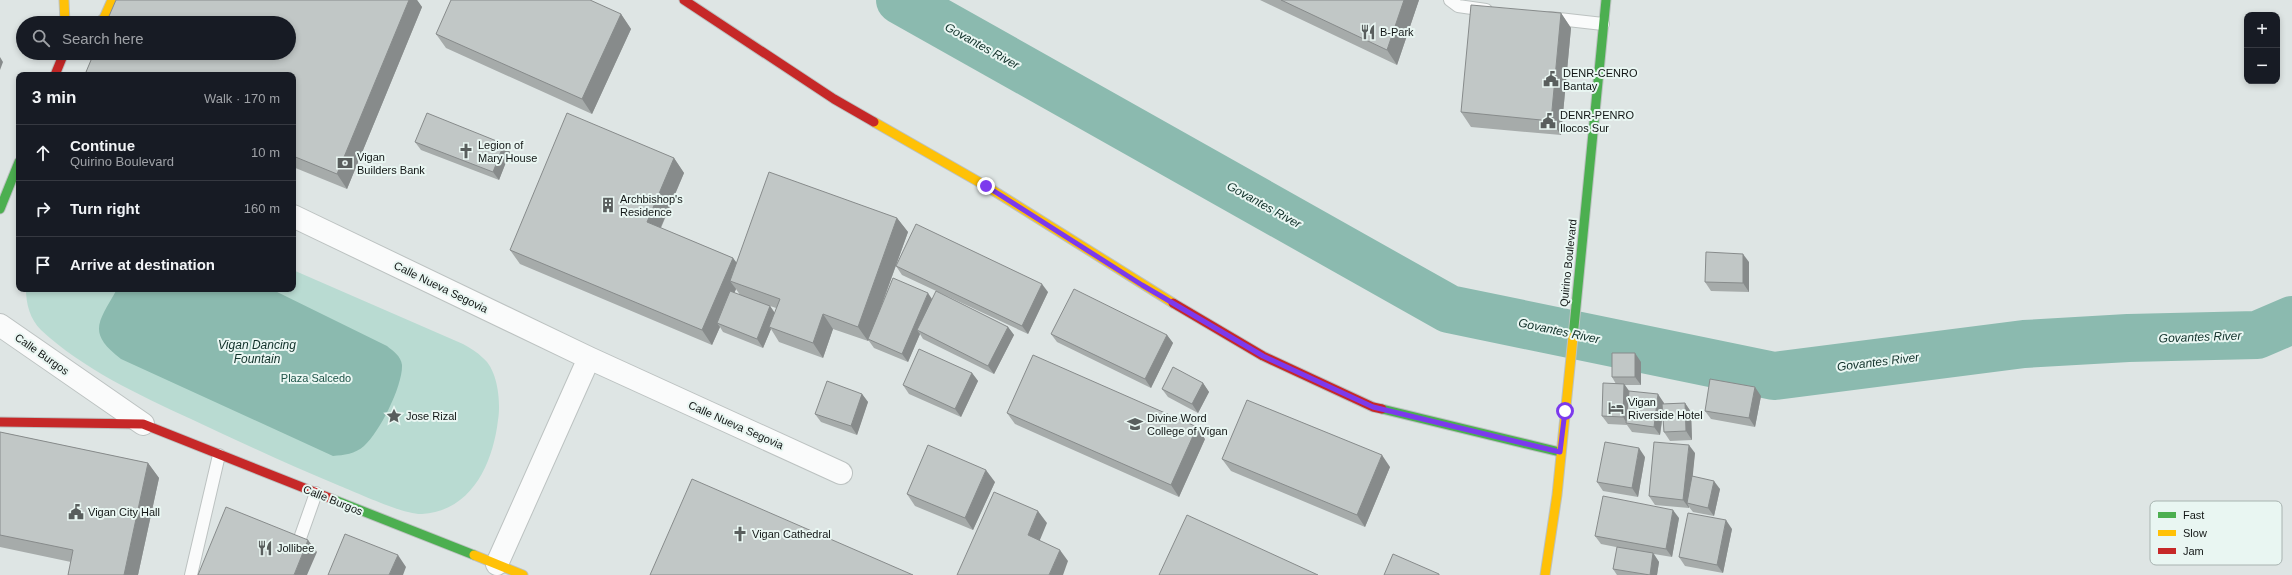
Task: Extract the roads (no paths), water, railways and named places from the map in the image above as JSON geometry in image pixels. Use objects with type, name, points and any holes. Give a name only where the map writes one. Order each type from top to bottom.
[{"type":"street","points":[[64,0],[65,16]]},
{"type":"street","points":[[105,16],[112,0]]},
{"type":"street","points":[[684,0],[834,99],[986,186],[1142,285],[1263,356],[1373,407],[1560,452]]},
{"type":"street","name":"Quirino Boulevard","points":[[1545,575],[1557,495],[1560,452],[1606,0]]},
{"type":"street","points":[[56,72],[61,60]]},
{"type":"street","points":[[0,209],[16,169]]},
{"type":"street","name":"Calle Nueva Segovia","points":[[296,217],[589,358],[841,472]]},
{"type":"street","name":"Calle Burgos","points":[[0,325],[143,424],[524,575]]},
{"type":"street","points":[[497,564],[589,358]]},
{"type":"street","name":"Calle Burgos","points":[[0,422],[143,424]]},
{"type":"lane","points":[[1450,0],[1458,6],[1502,12]]},
{"type":"lane","points":[[1540,17],[1603,24]]},
{"type":"lane","points":[[190,575],[219,455]]},
{"type":"lane","points":[[298,544],[316,493]]},
{"type":"water","name":"Vigan Dancing Fountain","points":[[115,292],[277,292],[387,346],[398,356],[402,365],[399,384],[395,396],[377,430],[364,446],[361,449],[345,455],[333,456],[121,359],[110,350],[100,334],[99,326],[105,310]]},
{"type":"waterway","name":"Govantes River","points":[[900,0],[1449,309],[1774,376],[2024,344],[2128,338],[2257,335],[2292,320]]},
{"type":"place","name":"B-Park","points":[[1368,32]]},
{"type":"place","name":"DENR-CENRO Bantay","points":[[1551,79]]},
{"type":"place","name":"DENR-PENRO Ilocos Sur","points":[[1548,121]]},
{"type":"place","name":"Legion of Mary House","points":[[466,151]]},
{"type":"place","name":"Vigan Builders Bank","points":[[345,163]]},
{"type":"place","name":"Archbishop's Residence","points":[[608,205]]},
{"type":"place","name":"Vigan Riverside Hotel","points":[[1616,408]]},
{"type":"place","name":"Jose Rizal","points":[[394,416]]},
{"type":"place","name":"Divine Word College of Vigan","points":[[1135,424]]},
{"type":"place","name":"Vigan City Hall","points":[[76,512]]},
{"type":"place","name":"Vigan Cathedral","points":[[740,534]]},
{"type":"place","name":"Jollibee","points":[[265,548]]},
{"type":"park label","name":"Plaza Salcedo","points":[[316,378]]}]
